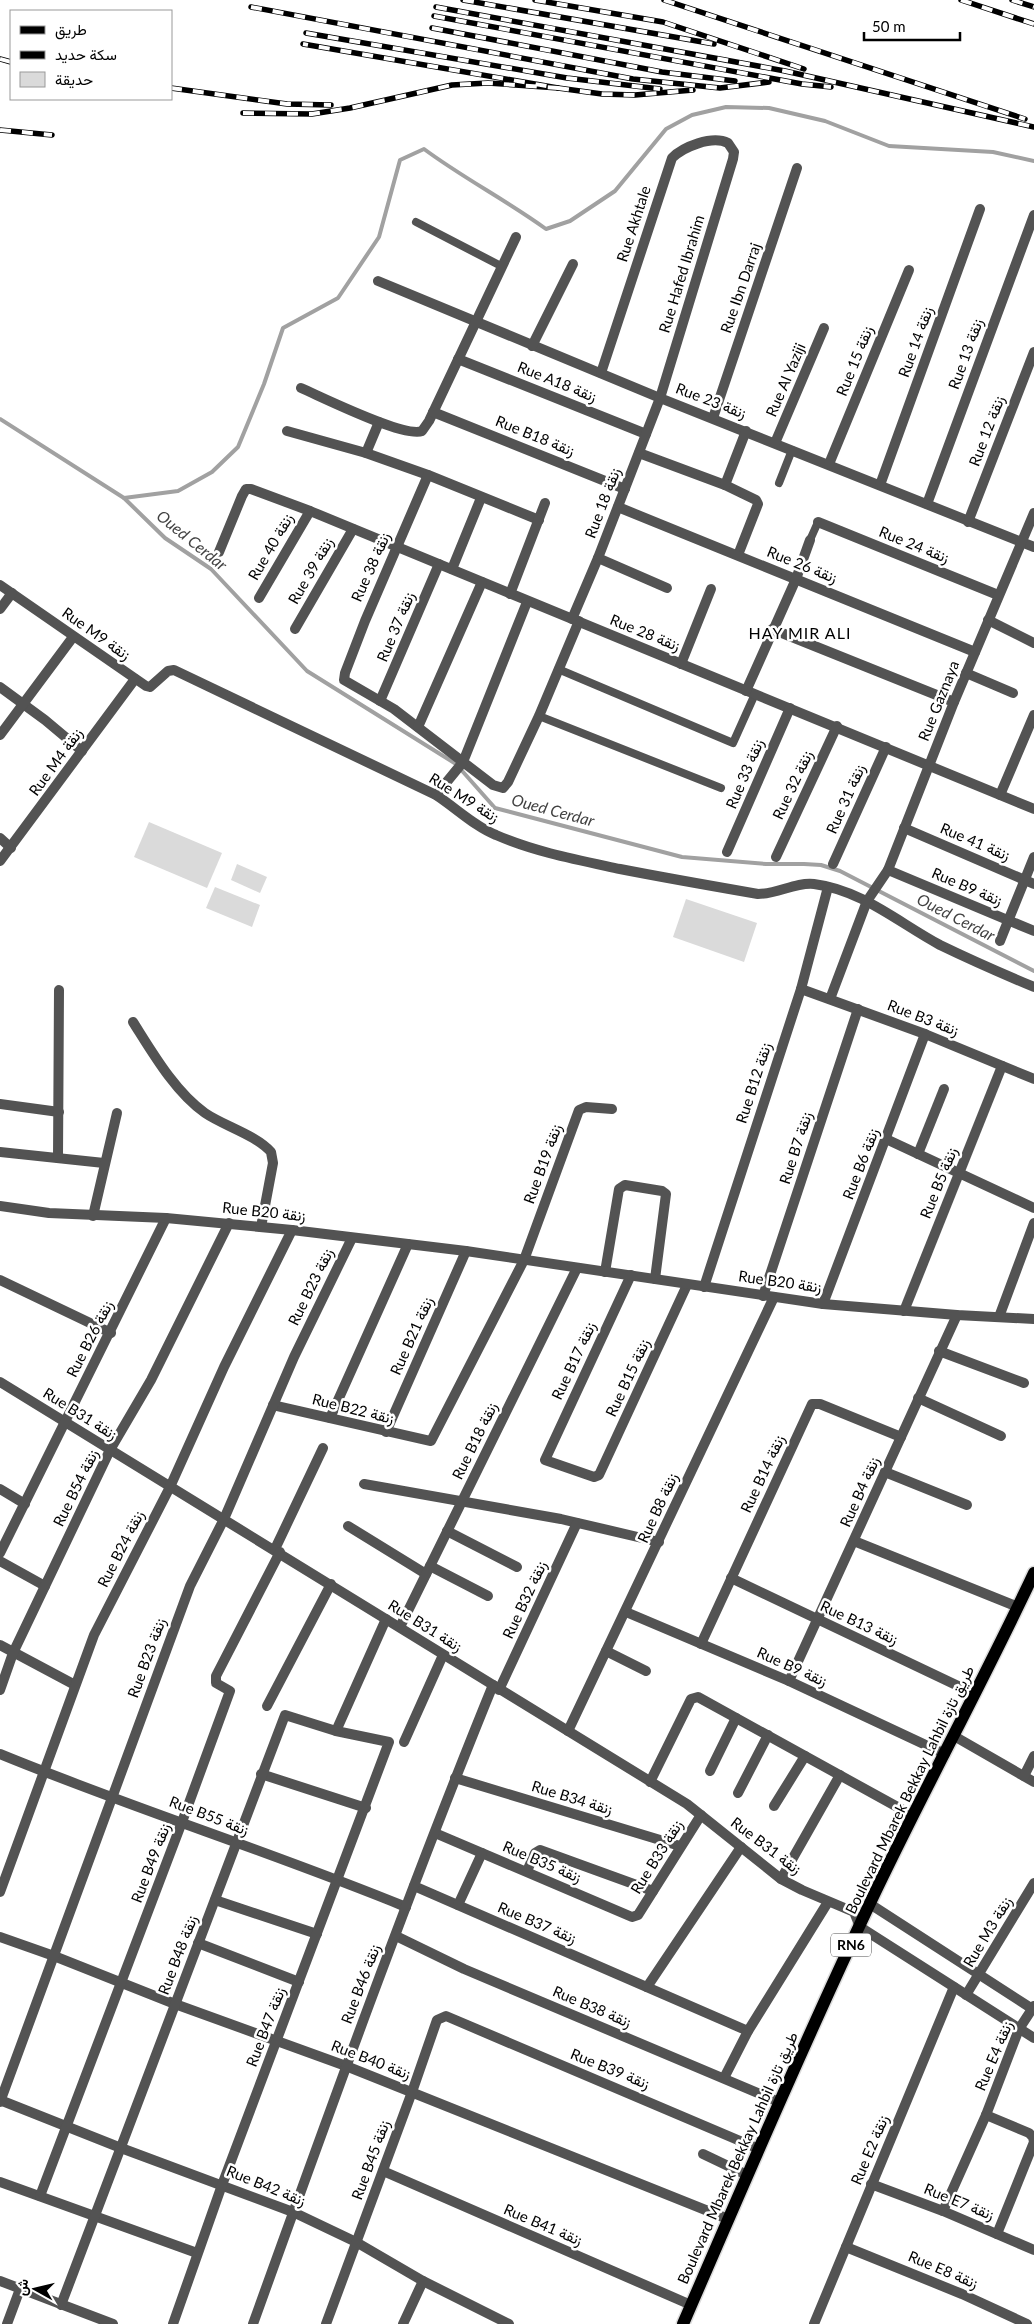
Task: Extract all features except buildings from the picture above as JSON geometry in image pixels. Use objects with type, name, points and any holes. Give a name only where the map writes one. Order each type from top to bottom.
[{"type":"main road","name":"Boulevard Mbarek Bekkay Lahbil طريق تازة","points":[[682,2324],[779,2102],[870,1904],[912,1815],[945,1754],[1034,1573]]},
{"type":"street","name":"Rue Akhtale","points":[[601,374],[672,158],[700,143],[718,141],[728,143],[734,152],[733,159]]},
{"type":"street","name":"Rue Hafed Ibrahim","points":[[660,398],[733,159]]},
{"type":"street","name":"Rue Ibn Darraj","points":[[713,418],[797,168]]},
{"type":"street","name":"Rue 14 زنقة","points":[[880,485],[980,209]]},
{"type":"street","name":"Rue 13 زنقة","points":[[927,504],[1034,215]]},
{"type":"street","points":[[416,222],[501,266]]},
{"type":"street","points":[[301,388],[379,422],[419,432],[425,429],[474,322],[516,237]]},
{"type":"street","points":[[532,346],[573,264]]},
{"type":"street","name":"Rue 15 زنقة","points":[[829,464],[908,270]]},
{"type":"street","name":"Rue 23 زنقة","points":[[378,281],[660,398],[1034,547]]},
{"type":"street","name":"Rue Al Yaziji","points":[[775,443],[824,328]]},
{"type":"street","name":"Rue 12 زنقة","points":[[968,522],[1034,352]]},
{"type":"street","name":"Rue A18 زنقة","points":[[458,359],[646,434]]},
{"type":"street","name":"Rue 18 زنقة","points":[[462,764],[493,786],[505,787],[539,716],[558,669],[598,558],[660,398]]},
{"type":"street","name":"Rue B18 زنقة","points":[[433,412],[625,489]]},
{"type":"street","points":[[366,453],[379,422]]},
{"type":"street","points":[[288,431],[366,453],[428,475],[539,520]]},
{"type":"street","points":[[725,485],[746,431]]},
{"type":"street","points":[[779,483],[792,450]]},
{"type":"street","points":[[639,453],[725,485],[756,500],[758,504],[738,555]]},
{"type":"street","name":"Rue 38 زنقة","points":[[380,701],[347,682],[344,678],[345,673],[364,620],[428,475]]},
{"type":"street","name":"Rue 28 زنقة","points":[[219,552],[245,491],[252,489],[837,726],[1034,809]]},
{"type":"street","points":[[452,570],[482,498]]},
{"type":"street","points":[[510,594],[545,503]]},
{"type":"street","name":"Rue 26 زنقة","points":[[618,507],[975,652]]},
{"type":"street","name":"Rue 40 زنقة","points":[[258,598],[310,511]]},
{"type":"street","name":"Rue Gaznaya","points":[[830,999],[868,899],[888,870],[928,765],[998,595],[1034,514]]},
{"type":"street","points":[[558,669],[733,744],[772,629],[796,579],[818,522]]},
{"type":"street","name":"Rue 24 زنقة","points":[[818,522],[998,595]]},
{"type":"street","name":"Rue 39 زنقة","points":[[295,629],[353,529]]},
{"type":"street","points":[[598,558],[667,588]]},
{"type":"street","name":"Rue 37 زنقة","points":[[380,701],[438,564]]},
{"type":"street","points":[[418,728],[482,582]]},
{"type":"street","name":"Rue M9 زنقة","points":[[0,585],[73,637],[150,687],[167,672],[174,670],[436,795],[494,834],[524,846],[566,858],[758,894],[771,894],[802,884],[828,887],[868,899],[940,944],[1034,988]]},
{"type":"street","points":[[681,664],[711,589]]},
{"type":"street","points":[[0,609],[12,593]]},
{"type":"street","points":[[436,795],[462,764],[527,602]]},
{"type":"street","points":[[988,620],[1034,642]]},
{"type":"street","points":[[772,629],[954,702]]},
{"type":"street","points":[[0,735],[73,637]]},
{"type":"street","points":[[966,673],[1013,693]]},
{"type":"street","name":"Rue M4 زنقة","points":[[0,862],[135,679]]},
{"type":"street","points":[[0,688],[45,720],[82,751]]},
{"type":"street","points":[[380,701],[418,728],[462,764]]},
{"type":"street","name":"Rue 33 زنقة","points":[[727,852],[790,708]]},
{"type":"street","points":[[1000,795],[1034,715]]},
{"type":"street","points":[[539,716],[721,788]]},
{"type":"street","name":"Rue 32 زنقة","points":[[776,857],[837,726]]},
{"type":"street","name":"Rue 31 زنقة","points":[[833,864],[886,747]]},
{"type":"street","name":"Rue 41 زنقة","points":[[904,828],[1029,882]]},
{"type":"street","points":[[0,838],[11,848]]},
{"type":"street","points":[[1000,941],[1029,882],[1034,856]]},
{"type":"street","name":"Rue B9 زنقة","points":[[888,870],[1034,931]]},
{"type":"street","name":"Rue B12 زنقة","points":[[704,1286],[801,989],[828,887]]},
{"type":"street","name":"Rue B3 زنقة","points":[[801,989],[925,1034],[1034,1079]]},
{"type":"street","points":[[58,1158],[59,990]]},
{"type":"street","name":"Rue B7 زنقة","points":[[763,1296],[858,1009]]},
{"type":"street","points":[[133,1022],[154,1056],[195,1104],[212,1117],[268,1148],[271,1152],[273,1164],[261,1227]]},
{"type":"street","name":"Rue B6 زنقة","points":[[823,1304],[925,1034]]},
{"type":"street","name":"Rue B5 زنقة","points":[[904,1311],[1002,1066]]},
{"type":"street","points":[[918,1154],[944,1089]]},
{"type":"street","points":[[0,1104],[58,1112]]},
{"type":"street","name":"Rue B19 زنقة","points":[[524,1260],[579,1110],[586,1107],[612,1109]]},
{"type":"street","points":[[93,1216],[117,1113]]},
{"type":"street","points":[[886,1139],[1034,1208]]},
{"type":"street","points":[[0,1152],[104,1163]]},
{"type":"street","points":[[605,1272],[619,1189],[625,1185],[662,1191],[666,1194],[655,1279]]},
{"type":"street","name":"Rue B20 زنقة","points":[[0,1206],[48,1213],[166,1218],[292,1230],[466,1251],[823,1304],[1034,1319]]},
{"type":"street","name":"Rue B26 زنقة","points":[[0,1553],[166,1218]]},
{"type":"street","name":"Rue B54 زنقة","points":[[0,1690],[13,1653],[110,1450],[152,1380],[229,1223]]},
{"type":"street","points":[[999,1317],[1034,1223]]},
{"type":"street","name":"Rue B24 زنقة","points":[[0,1892],[94,1636],[170,1487],[224,1367],[292,1230]]},
{"type":"street","name":"Rue B23 زنقة","points":[[0,2101],[184,1600],[224,1519],[272,1405],[352,1238]]},
{"type":"street","points":[[330,1418],[408,1244]]},
{"type":"street","name":"Rue B21 زنقة","points":[[386,1432],[466,1251]]},
{"type":"street","name":"Rue B22 زنقة","points":[[272,1405],[426,1441],[433,1439],[524,1260]]},
{"type":"street","name":"Rue B18 زنقة","points":[[400,1627],[577,1268]]},
{"type":"street","name":"Rue B17 زنقة","points":[[591,1476],[545,1460],[631,1275]]},
{"type":"street","points":[[0,1280],[111,1332]]},
{"type":"street","name":"Rue B15 زنقة","points":[[591,1476],[599,1475],[687,1285]]},
{"type":"street","name":"Rue B8 زنقة","points":[[568,1731],[774,1297]]},
{"type":"street","name":"Rue B4 زنقة","points":[[789,1681],[939,1352],[958,1315]]},
{"type":"street","points":[[939,1352],[1024,1383]]},
{"type":"street","name":"Rue B31 زنقة","points":[[0,1382],[687,1804],[781,1879],[828,1902],[854,1912]]},
{"type":"street","points":[[918,1398],[1001,1436]]},
{"type":"street","name":"Rue B14 زنقة","points":[[702,1644],[812,1404],[820,1404],[901,1437]]},
{"type":"street","points":[[277,1551],[323,1448]]},
{"type":"street","points":[[885,1472],[967,1505]]},
{"type":"street","points":[[364,1484],[578,1522],[659,1542]]},
{"type":"street","points":[[0,1489],[25,1504]]},
{"type":"street","name":"Rue B32 زنقة","points":[[496,1688],[578,1522]]},
{"type":"street","points":[[348,1526],[428,1570],[488,1596]]},
{"type":"street","points":[[447,1531],[516,1567]]},
{"type":"street","points":[[854,1541],[1018,1607]]},
{"type":"street","name":"Rue B49 زنقة","points":[[40,2196],[122,1984],[230,1691],[216,1683],[216,1676],[277,1551]]},
{"type":"street","points":[[0,1560],[45,1586]]},
{"type":"street","name":"Rue B13 زنقة","points":[[731,1578],[975,1694]]},
{"type":"street","points":[[267,1706],[331,1584]]},
{"type":"street","name":"Rue B9 زنقة","points":[[626,1612],[789,1681],[945,1754]]},
{"type":"street","points":[[336,1731],[386,1620]]},
{"type":"street","points":[[0,1645],[75,1685]]},
{"type":"street","points":[[606,1651],[646,1671]]},
{"type":"street","points":[[404,1742],[443,1655]]},
{"type":"street","name":"Rue B46 زنقة","points":[[252,2324],[346,2066],[455,1778],[496,1688]]},
{"type":"street","points":[[650,1782],[691,1699],[698,1697],[912,1815]]},
{"type":"street","name":"Rue B48 زنقة","points":[[61,2305],[285,1715],[336,1731],[389,1742]]},
{"type":"street","points":[[710,1771],[736,1718]]},
{"type":"street","points":[[738,1793],[768,1735]]},
{"type":"street","points":[[954,1736],[1034,1782]]},
{"type":"street","name":"Rue B47 زنقة","points":[[173,2324],[222,2185],[366,1808],[389,1742]]},
{"type":"street","name":"Rue B55 زنقة","points":[[0,1754],[237,1844],[338,1879],[406,1907]]},
{"type":"street","points":[[774,1806],[805,1756]]},
{"type":"street","points":[[1024,1776],[1034,1756]]},
{"type":"street","points":[[261,1774],[366,1808]]},
{"type":"street","points":[[781,1879],[840,1775]]},
{"type":"street","name":"Rue B34 زنقة","points":[[455,1778],[680,1846]]},
{"type":"street","name":"Rue B33 زنقة","points":[[638,1915],[701,1815]]},
{"type":"street","name":"Rue B35 زنقة","points":[[435,1833],[629,1916],[638,1915]]},
{"type":"street","points":[[647,1986],[741,1847]]},
{"type":"street","points":[[527,1871],[535,1853],[540,1850],[653,1891]]},
{"type":"street","points":[[458,1905],[482,1853]]},
{"type":"street","name":"Rue M3 زنقة","points":[[966,1995],[1034,1883]]},
{"type":"street","name":"Rue B37 زنقة","points":[[414,1886],[748,2031]]},
{"type":"street","points":[[215,1900],[317,1934]]},
{"type":"street","points":[[724,2078],[748,2031],[828,1902]]},
{"type":"street","points":[[1033,2008],[870,1904],[854,1912],[860,1927],[1034,2038]]},
{"type":"street","name":"Rue B38 زنقة","points":[[396,1936],[464,1969],[779,2102]]},
{"type":"street","name":"Rue B40 زنقة","points":[[0,1937],[54,1956],[175,2004],[346,2066],[728,2219]]},
{"type":"street","points":[[198,1943],[299,1982]]},
{"type":"street","name":"Rue E2 زنقة","points":[[814,2324],[954,1988]]},
{"type":"street","name":"Rue E4 زنقة","points":[[943,2211],[986,2114],[1020,2030],[1033,2008]]},
{"type":"street","name":"Rue B45 زنقة","points":[[326,2324],[437,2020],[442,2017],[450,2018]]},
{"type":"street","name":"Rue B39 زنقة","points":[[450,2018],[759,2148]]},
{"type":"street","name":"Rue B42 زنقة","points":[[0,2101],[293,2212],[356,2242],[423,2281],[509,2324]]},
{"type":"street","name":"Rue E4 زنقة","points":[[986,2114],[1029,2133],[1033,2137],[1034,2142],[998,2234]]},
{"type":"street","points":[[703,2154],[747,2175]]},
{"type":"street","name":"Rue B41 زنقة","points":[[383,2171],[691,2305]]},
{"type":"street","points":[[0,2182],[197,2253]]},
{"type":"street","name":"Rue E7 زنقة","points":[[871,2184],[943,2211],[1034,2250]]},
{"type":"street","name":"Rue E8 زنقة","points":[[846,2246],[962,2294],[1027,2324]]},
{"type":"street","points":[[0,2281],[61,2305],[88,2319],[113,2324]]},
{"type":"street","points":[[403,2324],[423,2281]]},
{"type":"street","points":[[7,2324],[20,2289]]},
{"type":"green space","points":[[149,822],[222,853],[207,888],[134,857]]},
{"type":"green space","points":[[237,864],[267,877],[260,893],[231,880]]},
{"type":"green space","points":[[215,887],[260,905],[252,927],[206,908]]},
{"type":"green space","points":[[686,899],[757,923],[744,962],[673,937]]},
{"type":"waterway","points":[[0,419],[124,498],[178,491],[212,472],[238,447],[264,384],[283,328],[338,298],[379,237],[400,160],[424,149],[546,229],[570,221],[615,191],[666,129],[692,115],[726,107],[769,108],[825,121],[889,146],[993,152],[1034,161]]},
{"type":"waterway","name":"Oued Cerdar","points":[[124,498],[165,538],[211,569],[307,671],[456,764],[495,808],[682,857],[766,864],[821,865],[840,871],[1034,971]]},
{"type":"railway","points":[[463,0],[714,44]]},
{"type":"railway","points":[[535,0],[663,22],[804,69]]},
{"type":"railway","points":[[664,0],[1025,119]]},
{"type":"railway","points":[[961,0],[1034,24]]},
{"type":"railway","points":[[1012,0],[1034,7]]},
{"type":"railway","points":[[251,7],[633,79],[720,88],[769,82]]},
{"type":"railway","points":[[436,7],[785,71],[1034,127]]},
{"type":"railway","points":[[434,16],[802,84],[831,87]]},
{"type":"railway","points":[[432,28],[662,72],[735,81]]},
{"type":"railway","points":[[306,33],[567,78],[660,89]]},
{"type":"railway","points":[[243,113],[312,114],[350,108],[452,85],[488,83],[558,88],[303,44]]},
{"type":"railway","points":[[0,59],[10,62]]},
{"type":"railway","points":[[172,88],[287,104],[331,105]]},
{"type":"railway","points":[[558,88],[602,94],[635,95],[693,90]]},
{"type":"railway","points":[[0,130],[52,135]]},
{"type":"district","name":"HAY MIR ALI","points":[[800,633]]}]
